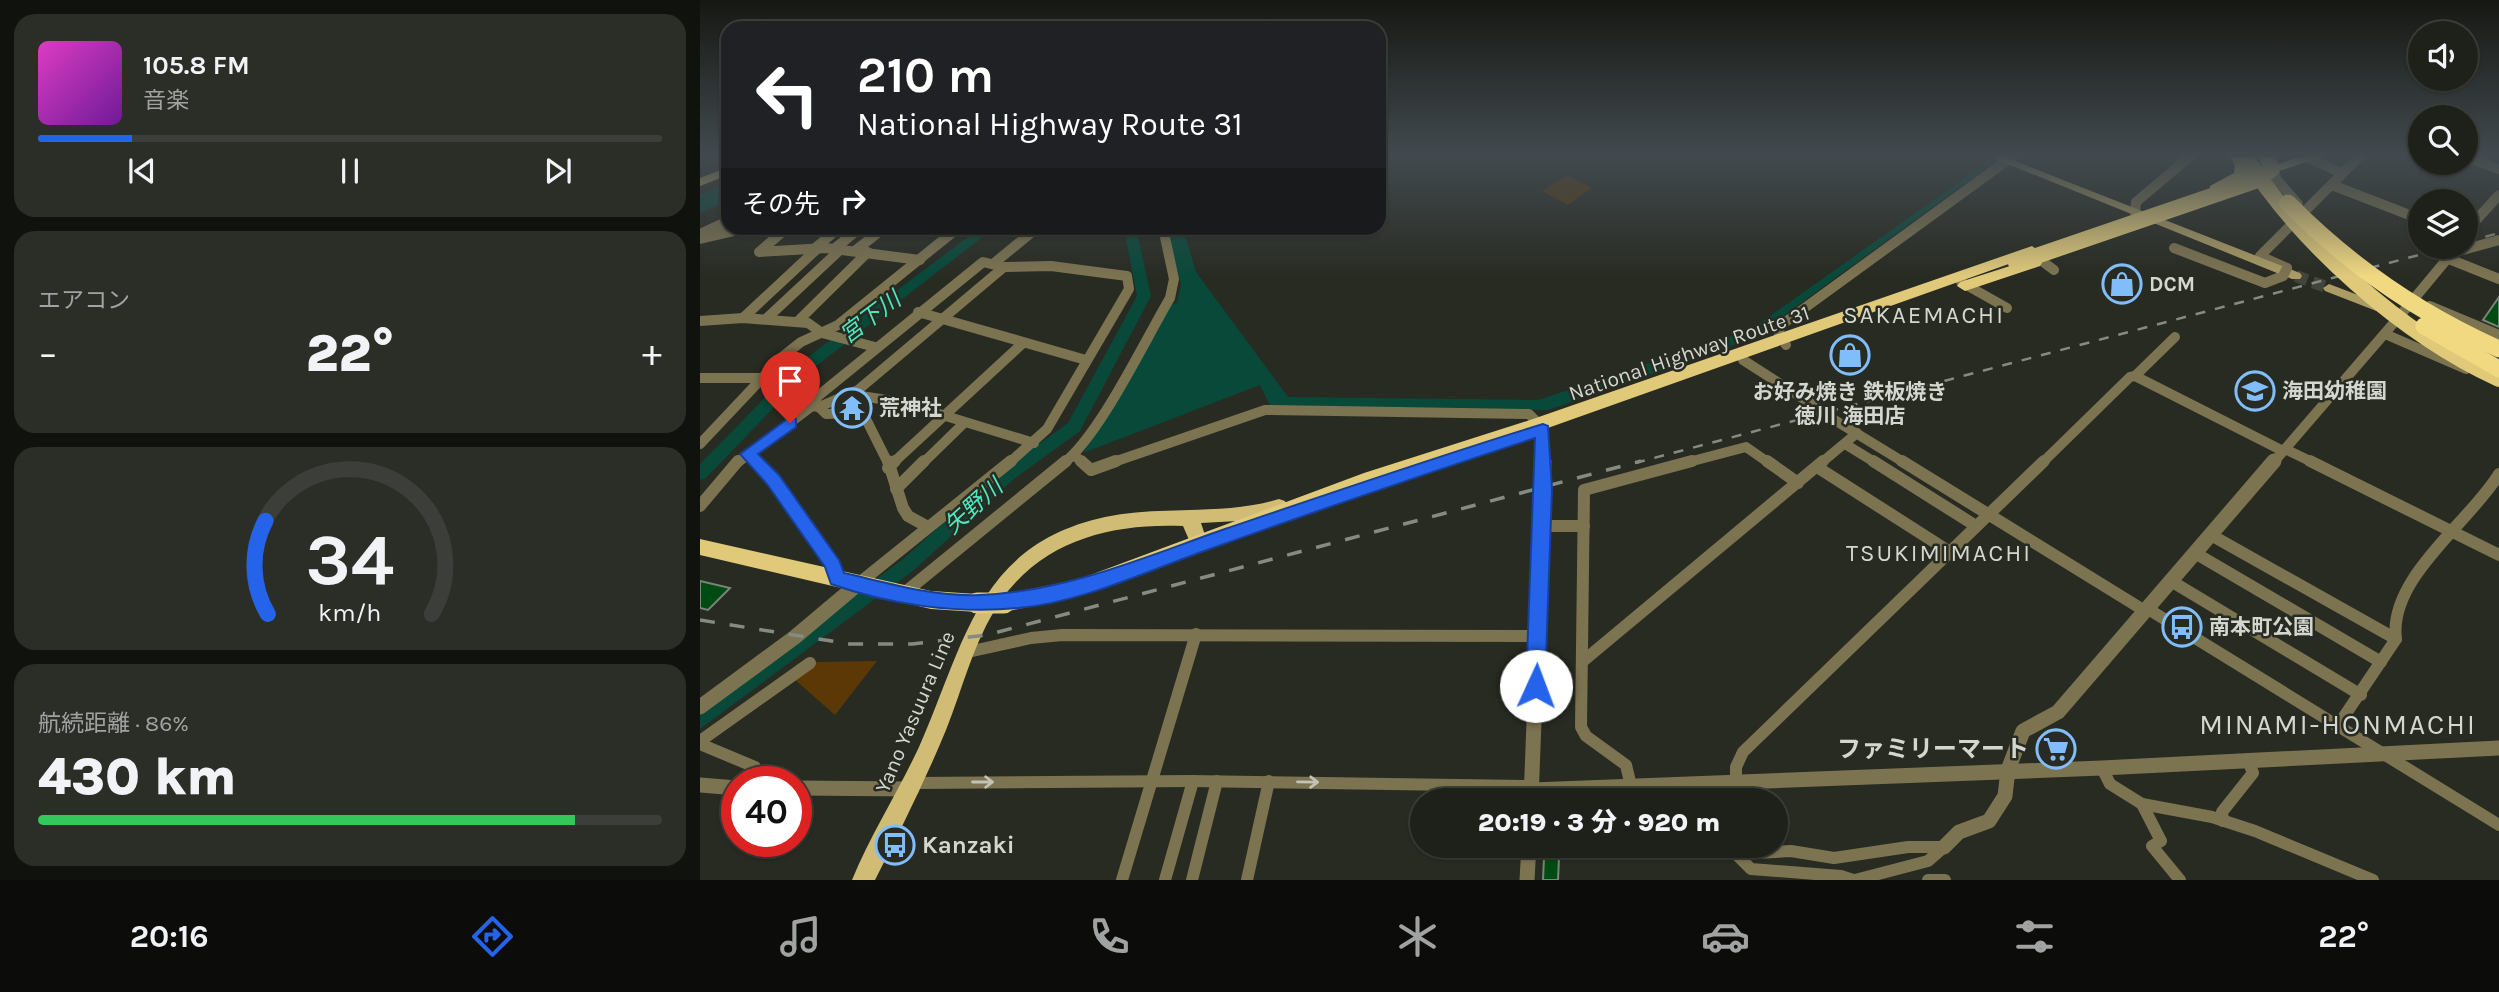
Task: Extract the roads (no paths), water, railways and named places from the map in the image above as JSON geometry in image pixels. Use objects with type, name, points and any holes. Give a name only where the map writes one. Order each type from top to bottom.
[{"type":"highway","name":"National Highway Route 31","points":[[1199,544],[1231,537],[1784,342],[1907,303],[2136,214],[2196,195]]},
{"type":"highway","name":"National Highway Route 31","points":[[700,547],[945,602],[1004,603],[1078,588],[1370,478],[1541,427],[1743,360],[1804,331],[1961,282],[2048,266],[2154,222],[2200,195]]},
{"type":"highway","points":[[1961,282],[2214,195]]},
{"type":"highway","points":[[2273,195],[2298,227],[2402,325],[2439,350],[2499,381]]},
{"type":"highway","points":[[2282,195],[2342,255],[2391,293],[2426,314],[2499,349]]},
{"type":"highway","points":[[2288,204],[2345,251],[2389,281],[2451,319],[2499,343]]},
{"type":"highway","points":[[2298,227],[2400,309],[2452,344],[2499,369]]},
{"type":"main road","points":[[2091,195],[2288,273]]},
{"type":"main road","points":[[2329,288],[2499,355]]},
{"type":"main road","name":"Yano Yasuura Line","points":[[863,880],[913,786],[968,652],[995,596],[1028,560],[1046,547],[1089,527],[1111,521],[1256,513],[1370,478]]},
{"type":"main road","points":[[1171,518],[1193,523],[1199,544]]},
{"type":"street","points":[[1784,342],[1779,327],[1951,195]]},
{"type":"street","points":[[2136,214],[2136,202],[2144,195]]},
{"type":"street","points":[[2271,195],[2298,227]]},
{"type":"street","points":[[2291,195],[2304,211]]},
{"type":"street","points":[[2288,273],[2260,256],[2298,227],[2304,211],[2321,195]]},
{"type":"street","points":[[2358,195],[2408,214]]},
{"type":"street","points":[[2478,219],[2499,195]]},
{"type":"street","points":[[700,234],[721,224]]},
{"type":"street","points":[[700,239],[721,234]]},
{"type":"street","points":[[779,235],[759,252],[838,249],[920,260]]},
{"type":"street","points":[[744,318],[831,235]]},
{"type":"street","points":[[766,319],[853,235]]},
{"type":"street","points":[[856,250],[875,235]]},
{"type":"street","points":[[700,444],[762,378],[801,342],[822,333],[857,311],[950,235]]},
{"type":"street","points":[[700,506],[716,484],[748,454],[815,407],[858,390],[942,320],[1030,235]]},
{"type":"street","points":[[900,593],[1074,455],[1105,410],[1170,298],[1174,279],[1165,235]]},
{"type":"street","points":[[2478,247],[2496,242]]},
{"type":"street","points":[[2174,248],[2264,283],[2288,273]]},
{"type":"street","points":[[797,322],[868,252]]},
{"type":"street","points":[[1737,858],[1746,874],[1841,876],[1854,880],[1904,875],[1928,861],[1959,832],[1989,821],[2005,796],[2008,770],[2023,731],[2059,712],[2449,259]]},
{"type":"street","points":[[2464,259],[2499,279]]},
{"type":"street","points":[[700,707],[795,637],[1034,443],[1047,429],[1129,289],[1130,281],[1127,276],[1051,266],[998,266],[983,262],[918,312],[818,396],[815,407]]},
{"type":"street","points":[[1961,282],[2007,308]]},
{"type":"street","points":[[2414,299],[2499,335]]},
{"type":"street","points":[[918,312],[1086,360]]},
{"type":"street","points":[[700,321],[744,318],[808,323],[822,333],[875,347]]},
{"type":"street","points":[[1791,318],[1795,327],[1804,331]]},
{"type":"street","points":[[2385,334],[2499,381]]},
{"type":"street","points":[[1736,782],[1737,759],[1745,749],[2130,377],[2135,376],[2175,337]]},
{"type":"street","points":[[888,468],[1023,343]]},
{"type":"street","points":[[1743,360],[1857,433],[2499,825]]},
{"type":"street","points":[[2135,376],[2499,555]]},
{"type":"street","points":[[700,378],[762,378]]},
{"type":"street","points":[[847,394],[900,402],[1034,443]]},
{"type":"street","points":[[815,407],[826,414],[858,413],[867,417],[877,434],[908,516],[928,527]]},
{"type":"street","points":[[1074,455],[1091,470],[1265,410],[1529,414],[1541,427],[1542,526],[1531,788]]},
{"type":"street","points":[[896,489],[964,423]]},
{"type":"street","points":[[1582,662],[1857,433]]},
{"type":"street","points":[[1845,444],[1976,527]]},
{"type":"street","points":[[1631,786],[1626,765],[1586,736],[1581,727],[1584,490],[1746,447],[1798,483]]},
{"type":"street","points":[[748,454],[773,479],[833,565],[837,579]]},
{"type":"street","points":[[1817,467],[1950,552]]},
{"type":"street","points":[[2337,727],[2361,695],[2396,639],[2393,623],[2397,608],[2445,535],[2490,489],[2499,474]]},
{"type":"street","points":[[1542,526],[1584,526]]},
{"type":"street","points":[[2211,535],[2396,639]]},
{"type":"street","points":[[2195,553],[2381,662]]},
{"type":"street","points":[[2171,581],[2361,695]]},
{"type":"street","points":[[1122,880],[1196,634]]},
{"type":"street","points":[[968,652],[1031,638],[1062,635],[1538,636]]},
{"type":"street","points":[[753,766],[700,742],[810,663]]},
{"type":"street","points":[[1598,788],[2102,768],[2381,753],[2495,752]]},
{"type":"street","points":[[2223,821],[2222,812],[2253,773],[2248,760]]},
{"type":"street","points":[[2102,768],[2110,784],[2142,804],[2223,821],[2255,831],[2373,880]]},
{"type":"street","points":[[1166,880],[1193,781]]},
{"type":"street","points":[[1192,880],[1217,781]]},
{"type":"street","points":[[1247,880],[1269,781]]},
{"type":"street","points":[[812,788],[1269,781],[1436,788]]},
{"type":"street","points":[[700,785],[721,787]]},
{"type":"street","points":[[2142,804],[2161,841],[2152,846],[2180,880]]},
{"type":"street","points":[[1788,851],[1834,858],[1908,847],[1944,847]]},
{"type":"street","points":[[1527,880],[1528,858]]},
{"type":"street","points":[[1928,880],[1945,880]]},
{"type":"water","points":[[700,195],[721,195],[721,204],[700,213]]},
{"type":"water","points":[[1941,195],[1949,195],[1753,338],[1548,410],[1271,407],[1260,385],[1083,453],[1171,304],[1177,303],[1181,284],[1168,235],[1185,235],[1196,272],[1288,397],[1538,400],[1750,330]]},
{"type":"waterway","name":"宮下川","points":[[700,474],[801,370],[979,235]]},
{"type":"waterway","name":"矢野川","points":[[700,720],[908,565],[1008,475],[1074,427],[1144,296],[1131,235]]},
{"type":"tunnel","points":[[2296,276],[2329,288]]},
{"type":"railway","points":[[2478,239],[2499,233]]},
{"type":"railway","points":[[1635,463],[2408,258]]},
{"type":"railway","points":[[700,620],[850,644],[912,644],[987,635],[1641,461]]},
{"type":"place","name":"DCM","points":[[2122,284]]},
{"type":"place","name":"お好み焼き 鉄板焼き 徳川 海田店","points":[[1850,355]]},
{"type":"place","name":"海田幼稚園","points":[[2255,391]]},
{"type":"place","name":"荒神社","points":[[852,408]]},
{"type":"place","name":"南本町公園","points":[[2182,627]]},
{"type":"place","name":"ファミリーマート","points":[[2056,749]]},
{"type":"place","name":"Kanzaki","points":[[895,845]]},
{"type":"district","name":"SAKAEMACHI","points":[[1924,315]]},
{"type":"district","name":"TSUKIMIMACHI","points":[[1939,553]]},
{"type":"district","name":"MINAMI-HONMACHI","points":[[2338,724]]}]
